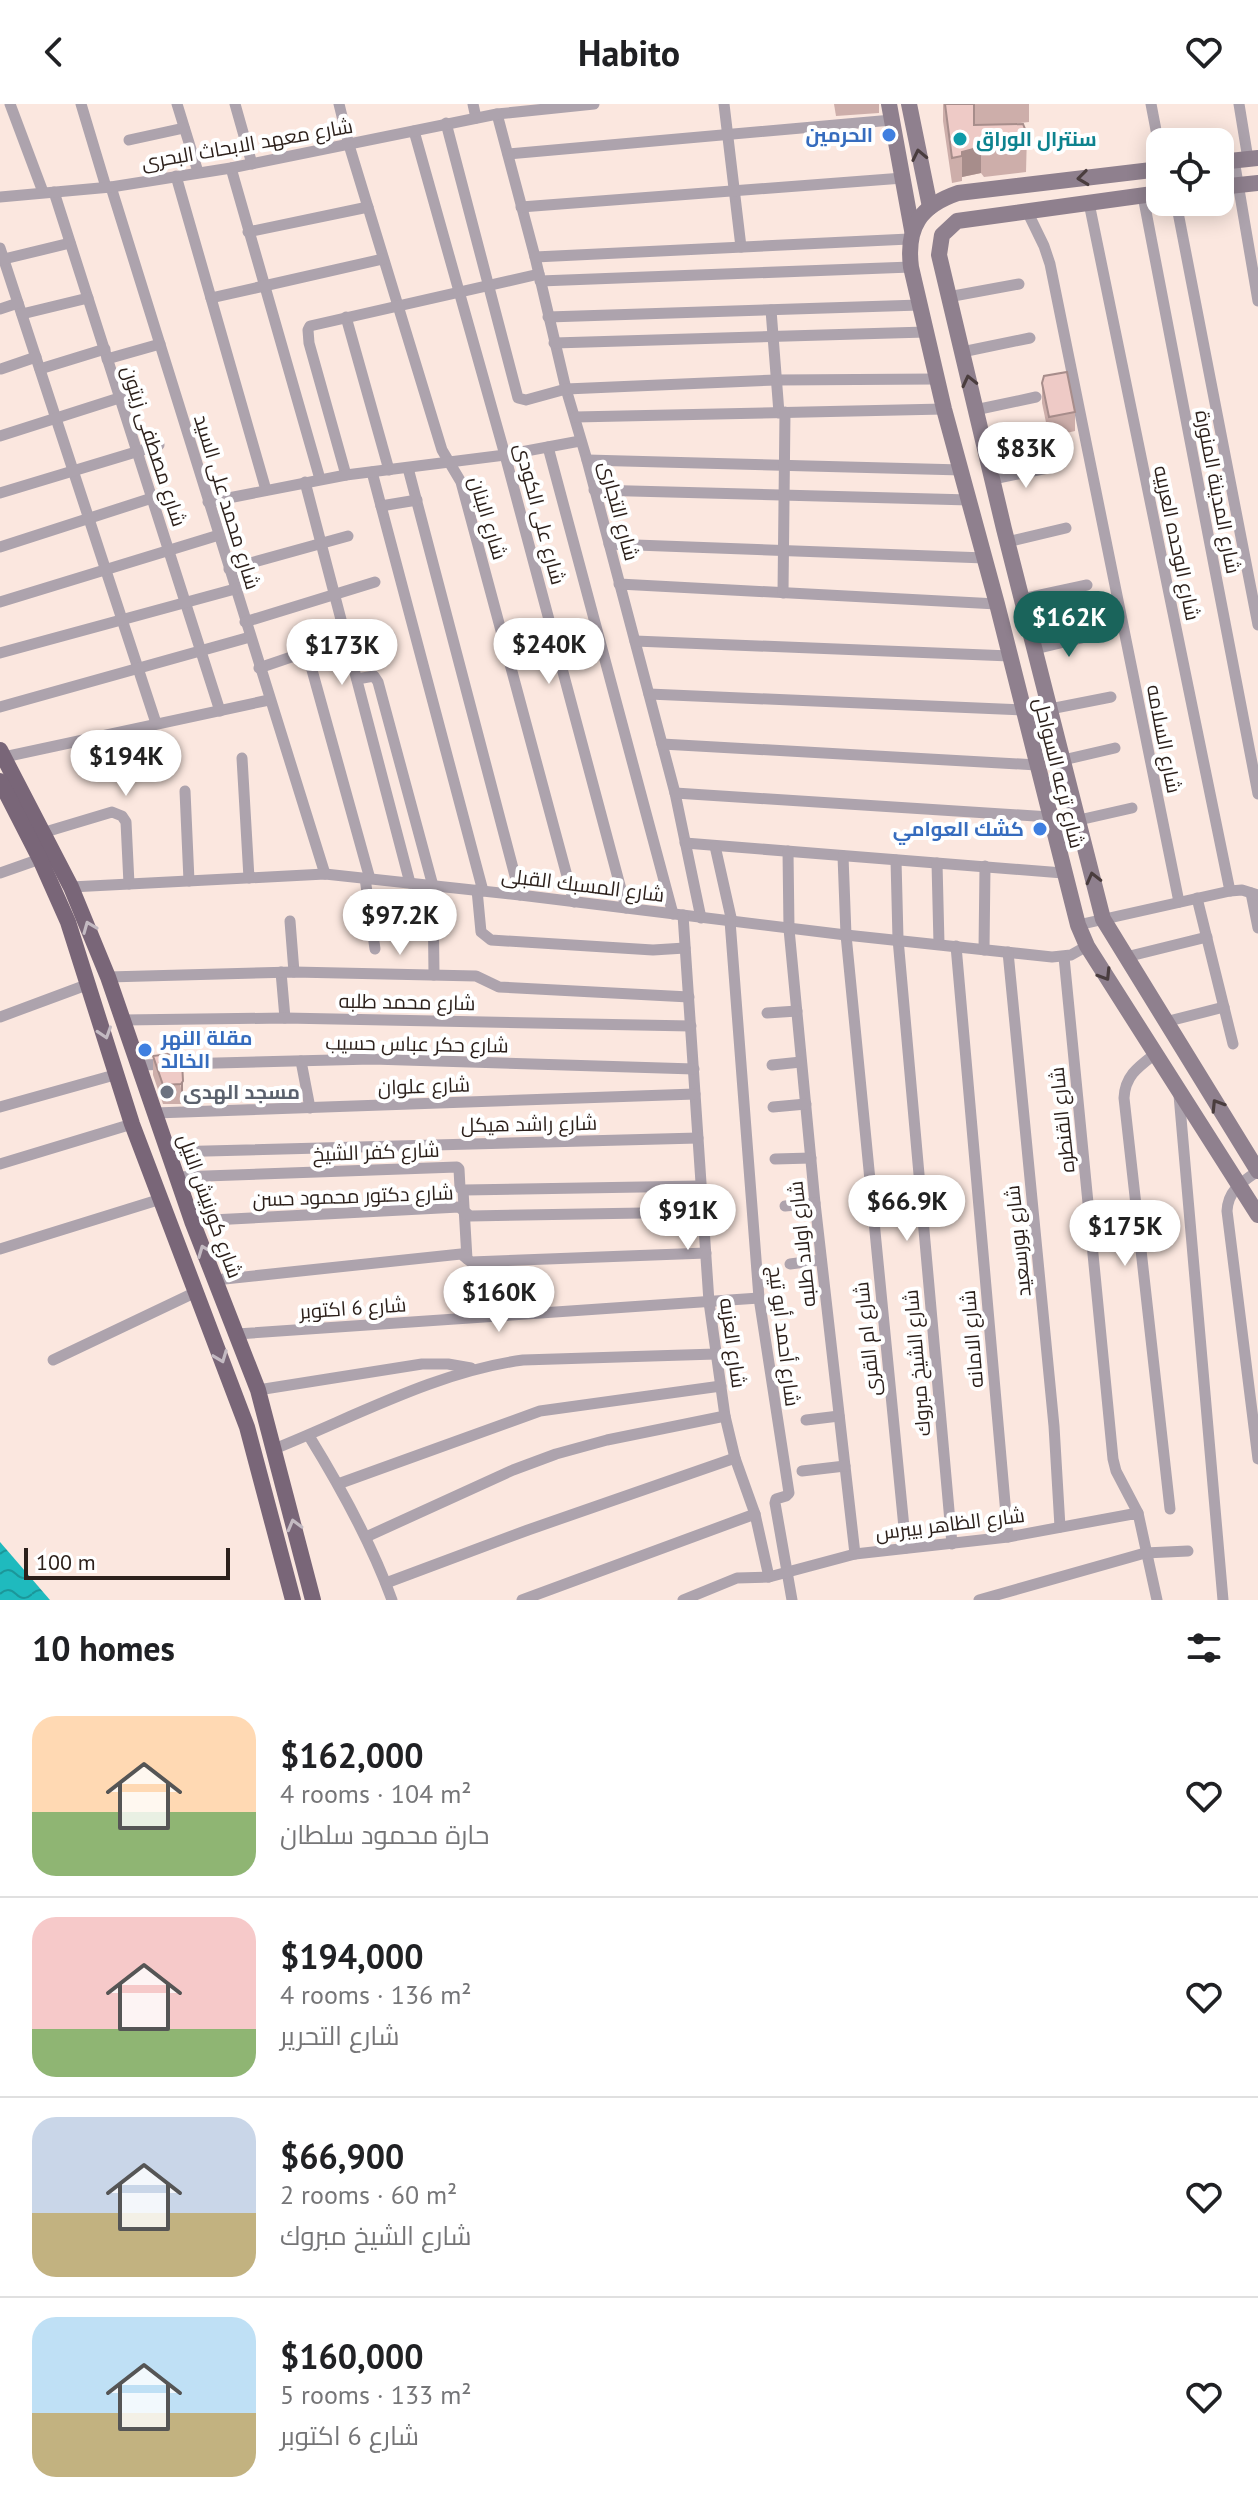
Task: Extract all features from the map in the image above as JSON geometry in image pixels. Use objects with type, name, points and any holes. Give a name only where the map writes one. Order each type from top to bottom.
[{"type":"main road","points":[[909,104],[930,207]]},
{"type":"main road","name":"شارع ترعه السواحل","points":[[891,112],[911,234],[911,267],[944,409],[1078,925],[1087,946],[1258,1215]]},
{"type":"main road","points":[[911,234],[930,207],[958,193],[1146,171]]},
{"type":"main road","points":[[1234,185],[1258,183]]},
{"type":"main road","name":"شارع ترعه السواحل","points":[[1146,195],[957,221],[942,235],[939,255],[1103,919],[1258,1171]]},
{"type":"main road","points":[[979,535],[1006,536]]},
{"type":"main road","points":[[1014,674],[1040,667]]},
{"type":"main road","name":"شارع كورنيش النيل","points":[[2,754],[71,887],[108,977],[192,1221],[258,1390],[313,1600]]},
{"type":"main road","points":[[0,781],[68,922],[132,1124],[247,1427],[293,1600]]},
{"type":"street","name":"شارع مصطفى زيتون","points":[[10,104],[70,243],[220,711]]},
{"type":"street","name":"شارع محمد على السيد","points":[[81,104],[160,344],[325,874]]},
{"type":"street","points":[[177,104],[198,172]]},
{"type":"street","points":[[235,104],[252,164]]},
{"type":"street","name":"شارع البنان","points":[[339,104],[442,450],[461,482],[574,902]]},
{"type":"street","points":[[473,104],[476,118]]},
{"type":"street","name":"شارع معهد الابحاث البحرى","points":[[0,197],[109,187],[231,168],[528,108],[594,104]]},
{"type":"street","points":[[724,104],[741,247]]},
{"type":"street","points":[[1151,104],[1156,128]]},
{"type":"street","points":[[1239,104],[1238,185],[1258,301]]},
{"type":"street","points":[[508,154],[728,134],[891,112]]},
{"type":"street","name":"شارع التجارى","points":[[497,114],[566,389],[675,793],[701,918]]},
{"type":"street","points":[[446,123],[518,398],[526,400],[566,389],[776,380],[937,379]]},
{"type":"street","points":[[129,140],[184,128]]},
{"type":"street","name":"شارع على الكودى","points":[[414,131],[505,455],[626,908]]},
{"type":"street","points":[[231,168],[320,479]]},
{"type":"street","points":[[176,176],[266,490]]},
{"type":"street","points":[[521,207],[903,178]]},
{"type":"street","name":"شارع الوحده العربيه","points":[[1089,203],[1230,891]]},
{"type":"street","points":[[248,232],[368,207]]},
{"type":"street","name":"شارع السلامه","points":[[1027,211],[1050,264],[1179,902]]},
{"type":"street","name":"شارع المدينة المنورة","points":[[1155,216],[1258,794]]},
{"type":"street","points":[[1179,216],[1258,625]]},
{"type":"street","points":[[535,257],[741,247],[911,234]]},
{"type":"street","points":[[70,243],[2,253],[156,723]]},
{"type":"street","points":[[211,298],[383,259]]},
{"type":"street","points":[[346,475],[309,343],[310,326],[489,285],[539,278],[911,267]]},
{"type":"street","points":[[948,297],[1019,284]]},
{"type":"street","points":[[0,309],[20,309],[88,298]]},
{"type":"street","points":[[548,317],[920,305]]},
{"type":"street","points":[[771,310],[785,465],[783,593]]},
{"type":"street","points":[[346,317],[389,470]]},
{"type":"street","points":[[554,343],[926,332]]},
{"type":"street","points":[[962,352],[1030,338]]},
{"type":"street","points":[[1,369],[160,344]]},
{"type":"street","points":[[0,436],[141,391]]},
{"type":"street","points":[[975,410],[1036,397]]},
{"type":"street","points":[[575,417],[944,409]]},
{"type":"street","points":[[208,502],[320,479],[505,455],[580,441]]},
{"type":"street","points":[[0,493],[159,445]]},
{"type":"street","name":"شارع العزبه","points":[[548,447],[685,948],[709,1302],[725,1416],[735,1458],[755,1514],[769,1577]]},
{"type":"street","points":[[587,460],[962,470]]},
{"type":"street","points":[[993,479],[1053,467]]},
{"type":"street","points":[[408,468],[520,895]]},
{"type":"street","points":[[372,472],[480,890],[481,932],[491,940],[653,950],[685,948]]},
{"type":"street","points":[[305,482],[410,883]]},
{"type":"street","points":[[594,490],[970,500]]},
{"type":"street","points":[[0,547],[152,498]]},
{"type":"street","points":[[381,506],[417,500]]},
{"type":"street","points":[[1006,536],[1066,528]]},
{"type":"street","points":[[0,602],[219,535]]},
{"type":"street","points":[[229,569],[348,536]]},
{"type":"street","points":[[609,544],[985,558]]},
{"type":"street","points":[[245,622],[375,582]]},
{"type":"street","points":[[619,584],[997,604]]},
{"type":"street","points":[[1022,599],[1087,585]]},
{"type":"street","points":[[0,653],[235,589]]},
{"type":"street","points":[[1035,649],[1094,635]]},
{"type":"street","points":[[259,668],[307,652],[390,636]]},
{"type":"street","points":[[0,707],[250,637]]},
{"type":"street","points":[[635,641],[1010,656]]},
{"type":"street","points":[[307,652],[368,878],[375,949]]},
{"type":"street","points":[[357,679],[372,675],[377,677],[433,886],[434,975]]},
{"type":"street","points":[[649,694],[1023,710]]},
{"type":"street","points":[[1050,709],[1111,697]]},
{"type":"street","points":[[2,754],[269,700]]},
{"type":"street","points":[[662,744],[1037,765]]},
{"type":"street","points":[[1063,760],[1115,748]]},
{"type":"street","points":[[242,758],[249,878]]},
{"type":"street","points":[[185,791],[189,881]]},
{"type":"street","points":[[675,793],[1050,817]]},
{"type":"street","points":[[1079,820],[1132,808]]},
{"type":"street","points":[[42,833],[112,812],[118,813],[126,822],[129,884]]},
{"type":"street","points":[[685,843],[1063,873]]},
{"type":"street","name":"شارع أحمد أبو تيج","points":[[715,846],[731,922],[759,1298],[789,1493],[775,1502],[792,1600]]},
{"type":"street","name":"شارع اولاد طلبه","points":[[788,851],[789,929],[801,1062],[855,1554]]},
{"type":"street","name":"شارع ام القرى","points":[[843,856],[846,935],[906,1548]]},
{"type":"street","points":[[0,873],[40,859]]},
{"type":"street","name":"شارع الشيخ مبروك","points":[[896,860],[898,939],[952,1544]]},
{"type":"street","points":[[937,863],[939,944]]},
{"type":"street","points":[[984,950],[985,866]]},
{"type":"street","name":"شارع المسبك القبلى","points":[[71,887],[325,874],[789,929],[1064,957]]},
{"type":"street","points":[[1078,925],[1230,891],[1255,894],[1258,928]]},
{"type":"street","points":[[1197,898],[1233,1044]]},
{"type":"street","points":[[285,1018],[290,921]]},
{"type":"street","points":[[372,928],[413,931]]},
{"type":"street","points":[[1126,957],[1207,937]]},
{"type":"street","name":"شارع الامانه","points":[[956,946],[1008,1537]]},
{"type":"street","points":[[1064,957],[1087,946]]},
{"type":"street","name":"شارع بورسعيد","points":[[1008,952],[1054,1426],[1060,1527]]},
{"type":"street","name":"شارع القنطره","points":[[1064,957],[1113,1459],[1138,1513]]},
{"type":"street","points":[[108,977],[288,972],[476,976],[499,987],[689,997]]},
{"type":"street","points":[[0,1017],[89,984]]},
{"type":"street","points":[[1165,1022],[1224,1007]]},
{"type":"street","points":[[767,1013],[797,1011]]},
{"type":"street","name":"شارع محمد طلبه","points":[[123,1020],[285,1018],[691,1026]]},
{"type":"street","points":[[1155,1054],[1128,1078],[1124,1098],[1170,1509]]},
{"type":"street","name":"شارع حكر عباس حسيب","points":[[139,1065],[372,1059],[694,1069]]},
{"type":"street","points":[[301,1061],[310,1108]]},
{"type":"street","points":[[772,1065],[801,1062]]},
{"type":"street","points":[[0,1107],[118,1074]]},
{"type":"street","points":[[1178,1091],[1223,1600]]},
{"type":"street","name":"شارع علوان","points":[[155,1113],[695,1094]]},
{"type":"street","points":[[773,1107],[806,1104]]},
{"type":"street","points":[[0,1164],[132,1124]]},
{"type":"street","name":"شارع راشد هيكل","points":[[168,1152],[698,1138]]},
{"type":"street","points":[[775,1159],[811,1158]]},
{"type":"street","name":"شارع كفر الشيخ","points":[[177,1177],[457,1167],[463,1190]]},
{"type":"street","points":[[1258,1171],[1230,1195],[1227,1211],[1258,1459]]},
{"type":"street","points":[[467,1259],[463,1190],[701,1186]]},
{"type":"street","points":[[0,1249],[161,1199]]},
{"type":"street","points":[[785,1206],[815,1203]]},
{"type":"street","name":"شارع دكتور محمود حسن","points":[[192,1221],[459,1207],[470,1216],[703,1212]]},
{"type":"street","points":[[215,1280],[461,1254],[471,1262],[706,1253]]},
{"type":"street","points":[[790,1264],[821,1260]]},
{"type":"street","points":[[53,1360],[196,1292]]},
{"type":"street","name":"شارع 6 اكتوبر","points":[[237,1334],[759,1298]]},
{"type":"street","points":[[274,1449],[438,1380],[473,1369],[523,1360],[716,1354]]},
{"type":"street","points":[[258,1390],[422,1364],[448,1364],[473,1369]]},
{"type":"street","points":[[338,1484],[540,1411],[721,1386]]},
{"type":"street","points":[[366,1537],[556,1454],[607,1440],[725,1416]]},
{"type":"street","points":[[806,1420],[839,1416]]},
{"type":"street","points":[[309,1436],[366,1537],[392,1600]]},
{"type":"street","points":[[386,1583],[735,1458]]},
{"type":"street","points":[[802,1471],[845,1466]]},
{"type":"street","points":[[1138,1513],[1157,1600]]},
{"type":"street","name":"شارع الظاهر بيبرس","points":[[683,1600],[737,1578],[769,1577],[855,1554],[1008,1537],[1138,1513]]},
{"type":"street","points":[[522,1600],[755,1514]]},
{"type":"street","points":[[979,1600],[1145,1553],[1188,1551]]},
{"type":"water","points":[[0,1542],[50,1600],[0,1600]]},
{"type":"building","points":[[945,104],[974,104],[974,125],[1023,124],[1027,134],[1026,146],[984,152],[981,147],[952,158]]},
{"type":"building","points":[[1067,372],[1075,412],[1049,417],[1042,383],[1044,376]]},
{"type":"building","points":[[175,1053],[182,1062],[183,1081],[181,1084],[163,1085],[153,1056]]},
{"type":"place","name":"الحرمين","points":[[889,135]]},
{"type":"place","name":"سنترال الوراق","points":[[960,139]]},
{"type":"place","name":"كشك العوامي","points":[[1040,829]]},
{"type":"place","name":"مقلة النهر الخالد","points":[[145,1050]]},
{"type":"place","name":"مسجد الهدى","points":[[167,1092]]}]
